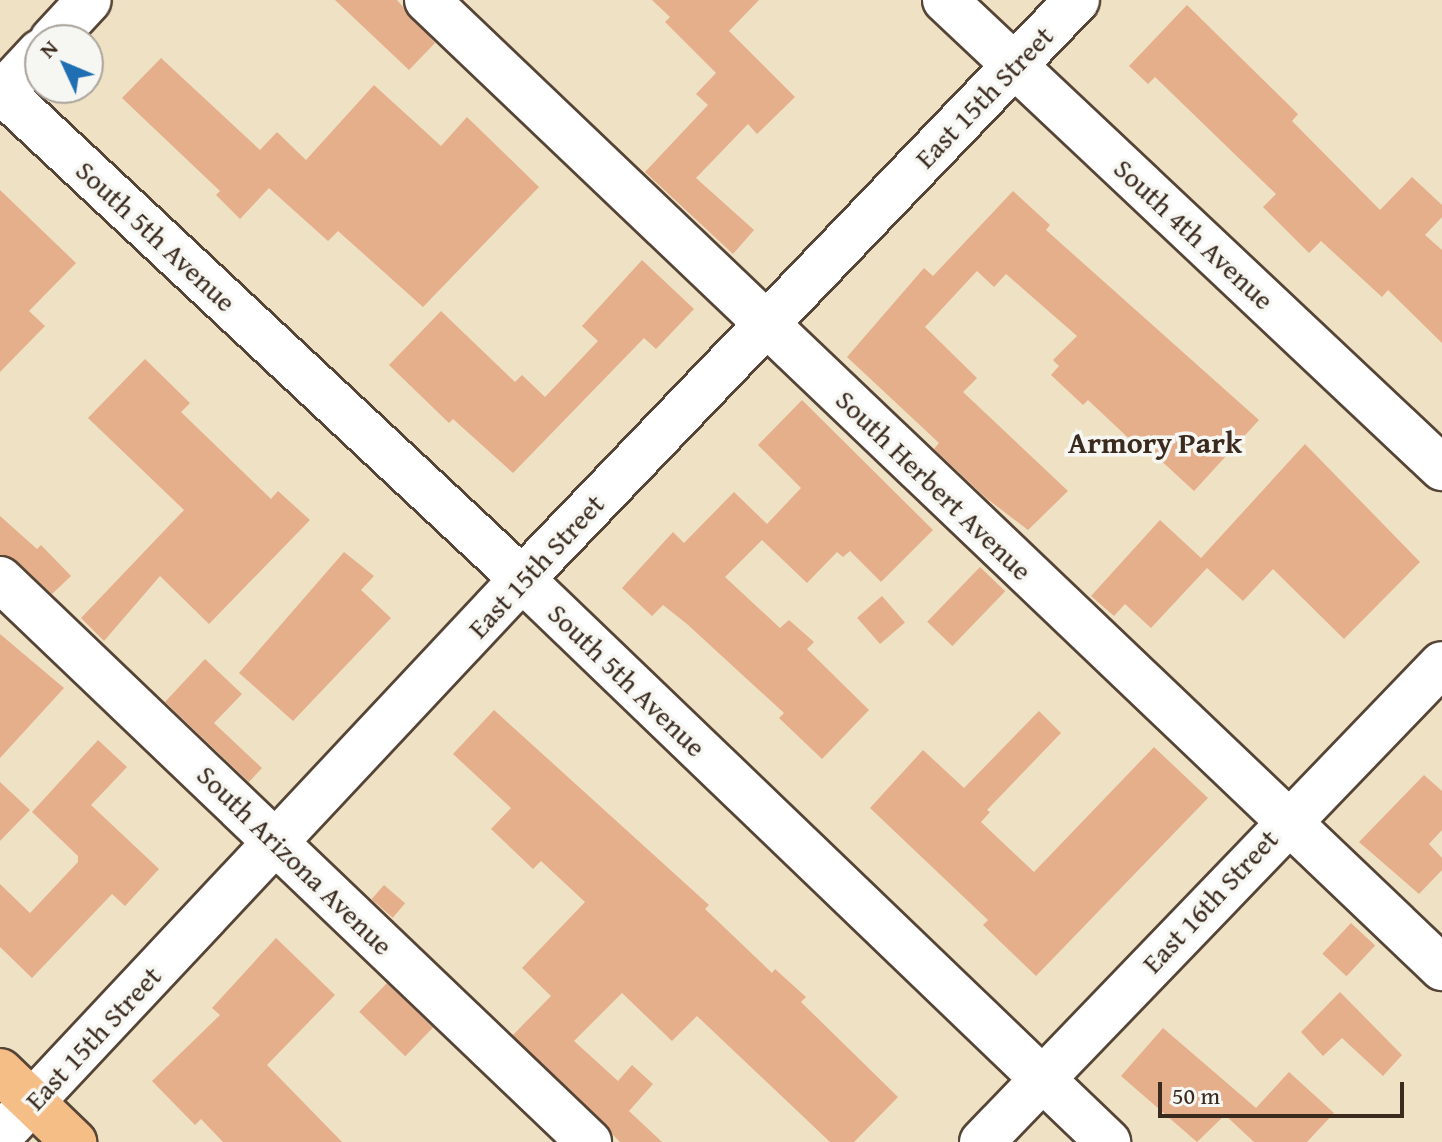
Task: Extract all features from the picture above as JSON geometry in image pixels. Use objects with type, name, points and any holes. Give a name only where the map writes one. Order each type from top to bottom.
[{"type":"main road","points":[[0,1071],[74,1142]]},
{"type":"street","points":[[67,24],[89,0]]},
{"type":"street","name":"South Herbert Avenue","points":[[427,0],[765,326],[1442,968]]},
{"type":"street","name":"South 4th Avenue","points":[[945,0],[1442,468]]},
{"type":"street","name":"East 15th Street","points":[[0,1136],[522,579],[1077,0]]},
{"type":"street","points":[[1,94],[24,69]]},
{"type":"street","name":"South 5th Avenue","points":[[1,94],[522,579],[1108,1142]]},
{"type":"street","name":"South Arizona Avenue","points":[[0,579],[589,1142]]},
{"type":"street","name":"East 16th Street","points":[[982,1142],[1286,820],[1442,664]]},
{"type":"building","points":[[335,0],[397,0],[435,43],[409,70]]},
{"type":"building","points":[[652,0],[759,0],[729,31],[795,97],[757,134],[748,124],[696,178],[754,230],[733,254],[645,172],[708,105],[696,94],[716,73],[665,22],[670,17]]},
{"type":"building","points":[[1187,5],[1298,114],[1292,121],[1380,210],[1412,177],[1442,205],[1442,217],[1425,235],[1442,250],[1442,343],[1388,290],[1382,297],[1321,241],[1309,253],[1263,207],[1276,194],[1155,77],[1148,84],[1129,66]]},
{"type":"building","points":[[161,58],[260,150],[277,132],[306,160],[374,85],[441,146],[467,117],[539,187],[423,307],[338,231],[328,241],[269,188],[240,219],[216,195],[220,191],[122,98]]},
{"type":"building","points":[[0,190],[76,263],[29,311],[45,326],[0,372]]},
{"type":"building","points":[[1013,191],[1050,225],[1046,230],[1259,420],[1194,491],[1143,444],[1139,448],[1088,400],[1083,405],[1051,375],[1059,366],[1053,360],[1077,336],[1006,274],[994,287],[977,271],[925,327],[977,378],[963,392],[1068,491],[1028,530],[986,498],[934,449],[939,443],[847,357],[924,268],[933,276]]},
{"type":"building","points":[[642,260],[694,309],[656,349],[644,338],[513,473],[453,419],[449,423],[389,365],[441,311],[515,382],[522,375],[545,397],[598,341],[582,326]]},
{"type":"building","points":[[145,359],[190,403],[181,412],[271,499],[278,491],[310,520],[209,624],[160,576],[104,641],[81,618],[184,510],[88,418]]},
{"type":"building","points":[[802,400],[933,530],[881,582],[850,551],[843,557],[837,552],[807,583],[762,540],[725,577],[780,628],[789,620],[814,642],[807,649],[869,710],[822,759],[779,718],[784,713],[687,624],[663,605],[652,616],[622,588],[673,532],[684,543],[734,492],[767,524],[801,488],[758,445]]},
{"type":"building","points":[[1305,444],[1420,562],[1344,639],[1273,569],[1243,601],[1207,568],[1151,628],[1125,604],[1114,616],[1091,596],[1160,520],[1201,558]]},
{"type":"building","points":[[0,516],[37,549],[41,545],[71,576],[52,594],[17,561],[0,555]]},
{"type":"building","points":[[344,552],[374,576],[361,590],[391,618],[293,721],[239,673]]},
{"type":"building","points":[[980,567],[1005,591],[952,646],[927,622]]},
{"type":"building","points":[[882,596],[905,622],[880,644],[857,618]]},
{"type":"building","points":[[0,634],[64,688],[0,758]]},
{"type":"building","points":[[205,659],[242,694],[214,723],[262,768],[249,782],[165,702]]},
{"type":"building","points":[[494,710],[709,905],[705,909],[772,973],[775,969],[806,997],[801,1002],[898,1097],[854,1142],[830,1142],[697,1016],[672,1041],[622,993],[574,1041],[618,1081],[632,1065],[653,1084],[629,1111],[662,1142],[620,1142],[513,1035],[551,996],[522,968],[585,902],[541,861],[533,869],[491,829],[511,808],[453,754]]},
{"type":"building","points":[[1039,711],[1061,733],[987,810],[990,812],[981,822],[1034,872],[1154,747],[1208,798],[1036,976],[983,925],[988,920],[870,808],[923,750],[964,788]]},
{"type":"building","points":[[98,740],[127,767],[91,805],[159,869],[125,906],[112,894],[32,978],[0,947],[0,884],[30,913],[78,862],[78,856],[32,812]]},
{"type":"building","points":[[1424,775],[1442,791],[1442,830],[1429,844],[1442,858],[1442,870],[1419,894],[1359,842]]},
{"type":"building","points":[[0,782],[30,810],[0,841]]},
{"type":"building","points":[[384,885],[405,903],[393,918],[372,899]]},
{"type":"building","points":[[1351,923],[1375,946],[1346,976],[1322,954]]},
{"type":"building","points":[[276,938],[335,995],[267,1065],[342,1142],[223,1142],[201,1119],[195,1125],[152,1081],[220,1015],[212,1008]]},
{"type":"building","points":[[387,983],[433,1027],[405,1056],[359,1012]]},
{"type":"building","points":[[1340,992],[1402,1055],[1383,1076],[1342,1038],[1323,1056],[1301,1032]]},
{"type":"building","points":[[1163,1028],[1256,1108],[1289,1072],[1334,1113],[1307,1142],[1254,1142],[1225,1115],[1197,1142],[1121,1076]]},
{"type":"district","name":"Armory Park","points":[[1155,442]]}]
